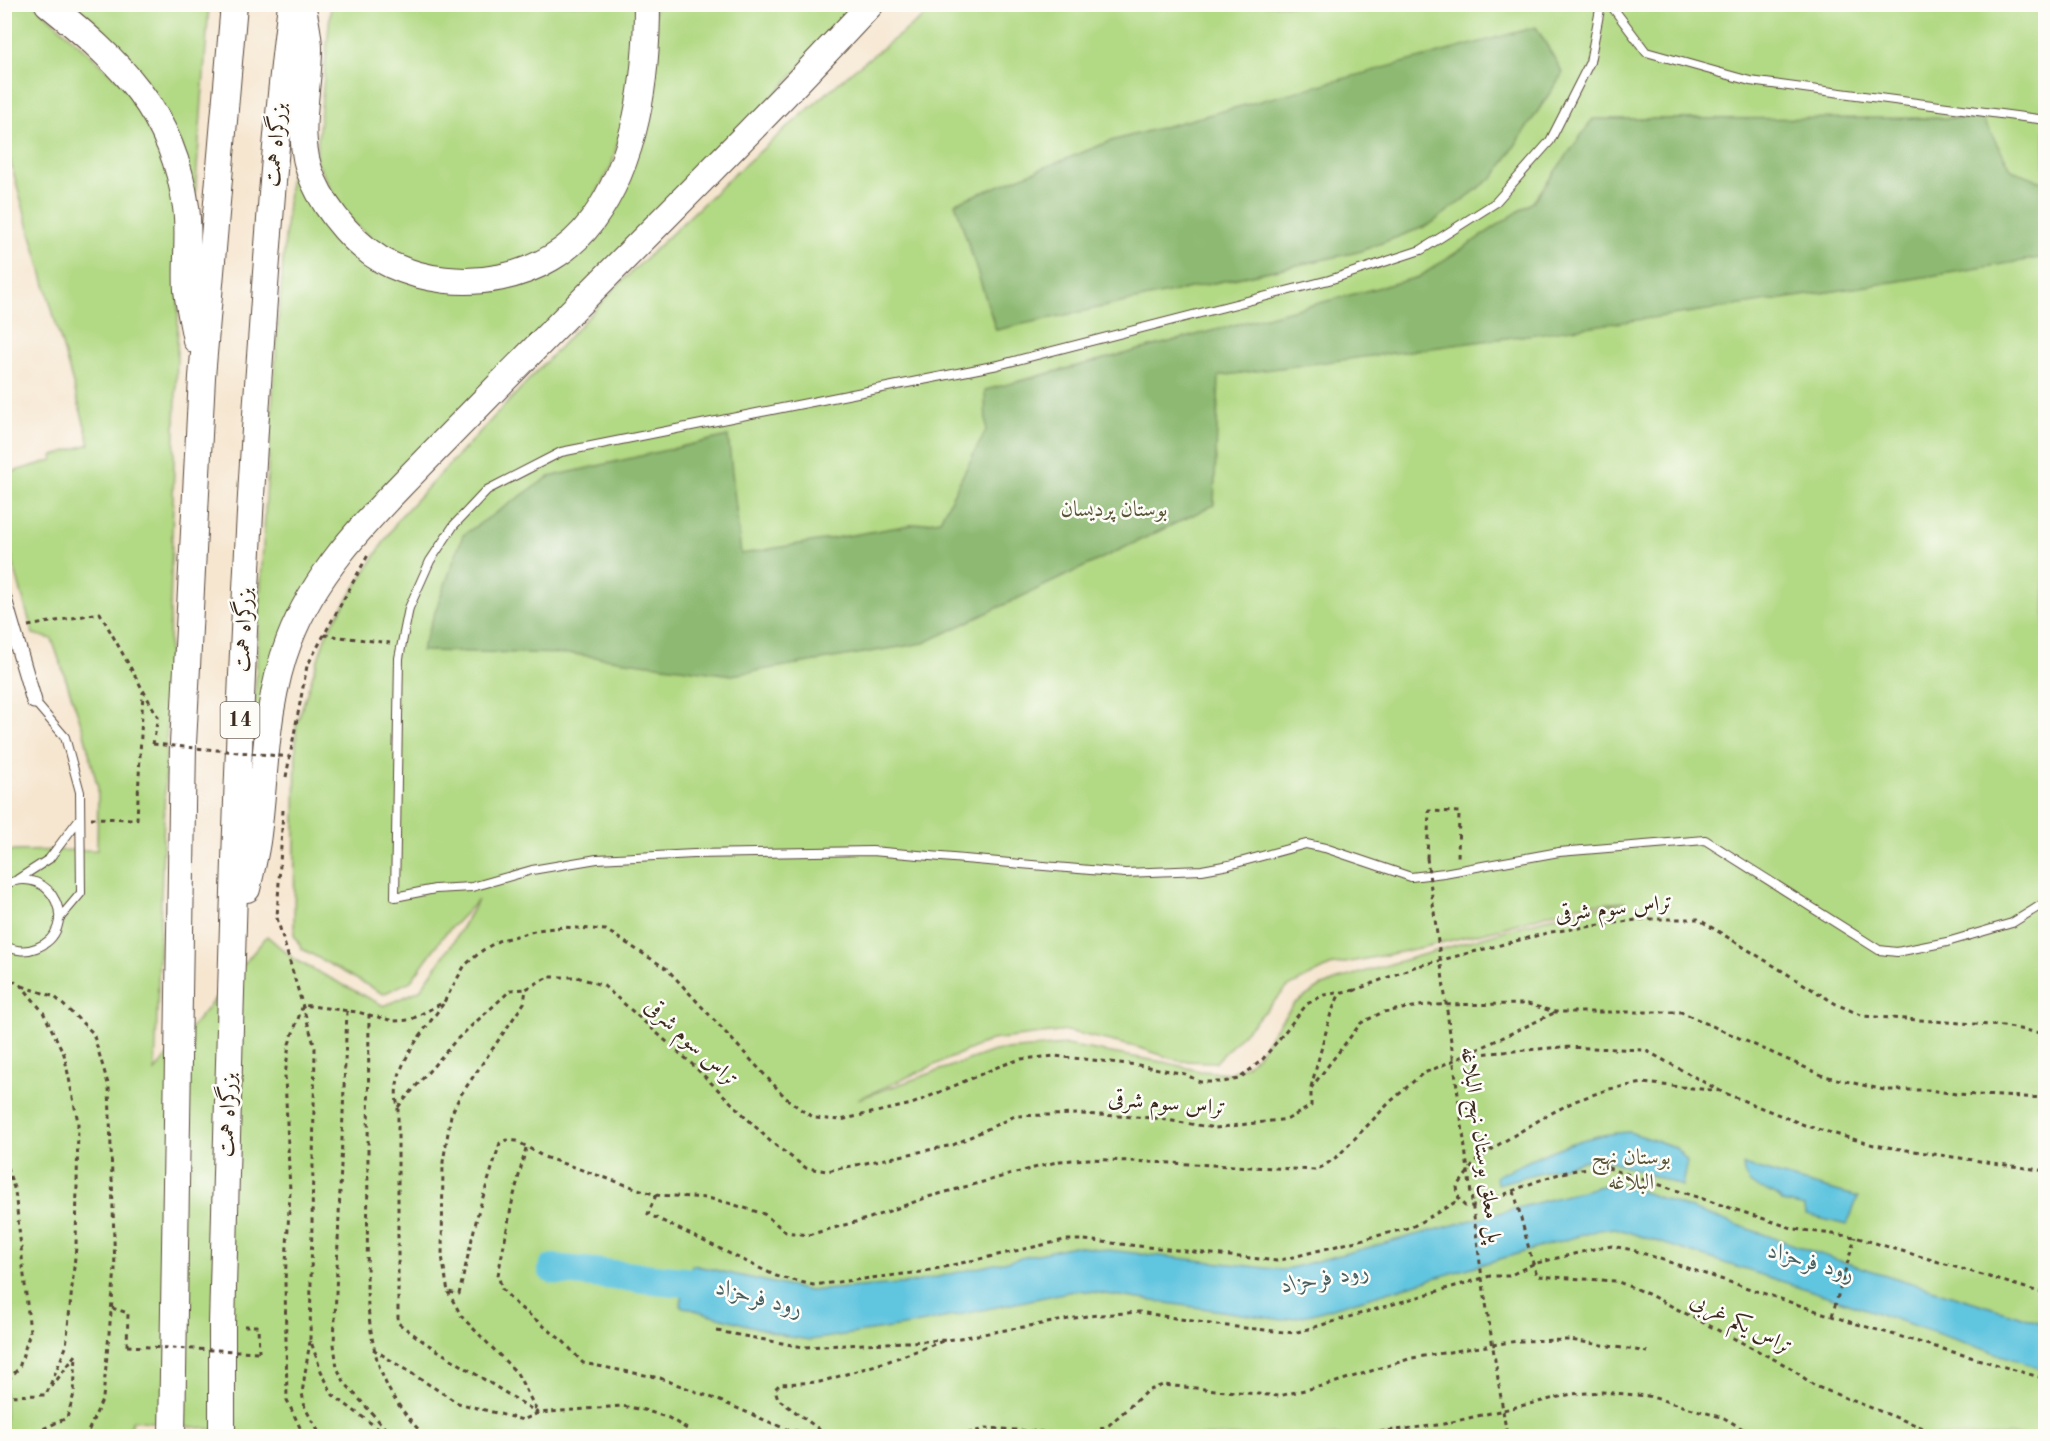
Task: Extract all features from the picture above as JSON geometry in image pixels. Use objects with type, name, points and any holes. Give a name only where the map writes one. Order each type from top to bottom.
[{"type":"highway","points":[[48,4],[126,73],[151,106],[170,145],[186,208],[187,290],[202,377]]},
{"type":"highway","points":[[172,1437],[183,744],[202,377],[234,4]]},
{"type":"highway","name":"بزرگراه همت","points":[[222,1437],[222,1325],[245,581],[280,93],[291,4]]},
{"type":"highway","points":[[302,4],[309,48],[303,116],[305,150],[312,178],[326,206],[347,231],[390,264],[421,276],[477,281],[504,278],[551,258],[573,242],[592,221],[608,196],[624,161],[636,119],[644,76],[647,4]]},
{"type":"highway","points":[[232,960],[258,837],[268,724],[276,685],[289,640],[323,576],[349,541],[378,509],[656,228],[871,4]]},
{"type":"street","points":[[4,599],[34,700]]},
{"type":"lane","points":[[1600,4],[1590,62],[1550,141],[1495,202],[1421,250],[1329,280],[998,365],[561,452],[487,490],[453,525],[430,561],[409,608],[399,658],[395,897],[435,889],[472,887],[532,870],[597,859],[694,854],[872,851],[1125,873],[1202,870],[1305,844],[1325,848],[1412,876],[1458,871],[1559,852],[1705,840],[1879,950],[1897,952],[1947,942],[2012,923],[2046,902]]},
{"type":"lane","points":[[1610,4],[1646,52],[1750,81],[2046,120]]},
{"type":"lane","points":[[34,700],[65,737],[80,792],[81,893],[59,919]]},
{"type":"lane","points":[[4,885],[49,859],[81,818]]},
{"type":"lane","points":[[6,947],[31,951],[41,946],[56,930],[59,919],[58,908],[48,888],[27,879],[16,880]]},
{"type":"path","points":[[2010,4],[2046,10]]},
{"type":"path","points":[[13,629],[100,613],[158,717],[153,744],[291,757],[285,784]]},
{"type":"path","points":[[324,635],[401,645]]},
{"type":"path","points":[[81,818],[138,819],[143,690]]},
{"type":"path","name":"پل معلق بوستان نهج البلاغه","points":[[1458,871],[1459,812],[1429,811],[1427,858],[1482,1278],[1507,1437]]},
{"type":"path","name":"تراس سوم شرقی","points":[[526,989],[548,977],[577,977],[604,986],[693,1065],[771,1142],[806,1168],[827,1171],[953,1145],[1015,1116],[1079,1114],[1155,1118],[1215,1128],[1288,1119],[1311,1106],[1311,1089],[1331,1013],[1341,993],[1355,990],[1414,967],[1551,932],[1643,919],[1698,919],[1836,1004],[1863,1016],[2002,1026],[2046,1034]]},
{"type":"path","points":[[538,1413],[424,1342],[398,1323],[398,1107],[395,1096],[405,1059],[444,1002],[465,965],[498,941],[538,930],[563,927],[606,930],[667,969],[786,1098],[803,1111],[824,1120],[840,1120],[912,1104],[1021,1059],[1055,1056],[1138,1065],[1185,1074],[1200,1082],[1239,1079],[1263,1059],[1307,1004],[1324,995],[1355,990]]},
{"type":"path","points":[[4,976],[22,986],[55,997],[93,1033],[109,1087],[115,1269],[104,1398],[86,1437]]},
{"type":"path","points":[[22,986],[43,1012],[64,1054],[78,1122],[76,1247],[66,1347],[46,1395]]},
{"type":"path","points":[[398,1107],[456,1040],[487,1011],[511,990],[526,989],[524,1003],[460,1096],[451,1115],[443,1162],[442,1256],[448,1292],[462,1317],[517,1373],[538,1413]]},
{"type":"path","points":[[303,1005],[369,1014],[394,1021],[410,1020],[444,1002]]},
{"type":"path","name":"تراس سوم شرقی","points":[[1311,1089],[1362,1023],[1383,1012],[1426,1005],[1528,1004],[1555,1012],[1681,1012],[1824,1076],[1884,1090],[1929,1090],[1956,1094],[2046,1098]]},
{"type":"path","points":[[303,1005],[315,1048],[310,1339],[302,1394],[306,1408],[321,1437]]},
{"type":"path","points":[[303,1005],[288,1044],[285,1076],[290,1192],[285,1281],[287,1400],[304,1437]]},
{"type":"path","points":[[346,1011],[334,1344],[337,1368],[345,1383],[390,1437]]},
{"type":"path","points":[[448,1292],[459,1294],[478,1213],[500,1143],[506,1140],[517,1141],[544,1157],[656,1195],[706,1198],[725,1202],[764,1214],[786,1232],[808,1235],[870,1218],[928,1197],[1060,1161],[1088,1159],[1315,1170],[1339,1155],[1390,1102],[1422,1074],[1555,1012]]},
{"type":"path","points":[[369,1014],[367,1292],[369,1322],[373,1349],[392,1395],[424,1437]]},
{"type":"path","points":[[1466,1055],[1562,1047],[1645,1050],[1722,1092],[1808,1126],[1874,1145],[2046,1171]]},
{"type":"path","points":[[1722,1092],[1643,1083],[1610,1089],[1575,1101],[1498,1145],[1476,1161],[1457,1187],[1459,1200],[1465,1206],[1477,1206],[1556,1176],[1592,1167],[1605,1167],[1795,1229],[1855,1237],[2046,1294]]},
{"type":"path","points":[[526,1148],[512,1203],[498,1275],[502,1289],[525,1312],[564,1342],[583,1363],[660,1378],[788,1430],[838,1437]]},
{"type":"path","points":[[4,1159],[15,1191],[30,1332],[19,1368],[4,1384]]},
{"type":"path","points":[[1514,1191],[1533,1264]]},
{"type":"path","points":[[656,1195],[648,1214],[776,1276],[813,1285],[921,1272],[1065,1240],[1084,1240],[1277,1261],[1412,1227],[1459,1200]]},
{"type":"path","points":[[1832,1315],[1855,1237]]},
{"type":"path","points":[[717,1331],[803,1347],[948,1340],[1087,1316],[1139,1312],[1217,1325],[1294,1333],[1490,1276],[1509,1276],[1533,1264],[1612,1246],[1633,1250],[1832,1315],[2046,1379]]},
{"type":"path","name":"تراس یکم غربی","points":[[1533,1264],[1538,1276],[1616,1281],[1648,1294],[1790,1367],[1815,1386],[1944,1437]]},
{"type":"path","points":[[112,1308],[128,1313],[127,1346],[259,1352],[258,1326]]},
{"type":"path","points":[[310,1339],[321,1371],[333,1395],[390,1437]]},
{"type":"path","points":[[829,1436],[778,1399],[775,1389],[780,1384],[820,1382],[948,1340]]},
{"type":"path","points":[[1089,1435],[1109,1425],[1147,1391],[1163,1385],[1279,1396],[1330,1384],[1412,1359],[1517,1341],[1570,1340],[1648,1352]]},
{"type":"path","points":[[373,1349],[458,1403],[523,1420],[538,1413],[622,1406],[669,1418],[687,1429],[693,1437]]},
{"type":"path","points":[[27,1437],[67,1418],[74,1394],[76,1355],[46,1395]]},
{"type":"path","points":[[1146,1437],[1368,1433],[1439,1425],[1572,1394],[1602,1392],[1648,1396],[1724,1418],[1755,1437]]},
{"type":"path","points":[[4,1396],[46,1395]]},
{"type":"path","points":[[959,1437],[987,1428],[1114,1437]]},
{"type":"green space","points":[[5,5],[35,5],[136,96],[169,162],[180,245],[155,1071],[267,936],[295,960],[384,1006],[420,990],[454,941],[478,900],[444,935],[411,981],[383,994],[302,949],[294,935],[296,726],[327,632],[399,518],[617,286],[734,174],[851,72],[939,5],[2045,5],[2045,1436],[256,1436],[133,1420],[126,1436],[5,1436],[4,842],[7,851],[97,850],[98,788],[83,729],[52,639],[33,634],[5,535],[5,474],[53,460],[52,456],[90,444],[5,143]],"holes":[[[1626,902],[1572,911],[1343,978],[1320,987],[1294,1004],[1257,1056],[1245,1066],[1229,1073],[1200,1071],[1066,1045],[994,1051],[858,1099],[991,1040],[1067,1031],[1140,1048],[1179,1061],[1216,1062],[1288,987],[1330,966],[1411,950],[1502,928],[1577,905]]]},
{"type":"green space","points":[[60,5],[209,5],[194,210],[183,158]]},
{"type":"green space","points":[[331,5],[638,5],[637,67],[612,165],[583,218],[543,255],[462,276],[390,256],[343,213],[316,160]]},
{"type":"green space","points":[[656,5],[860,5],[310,583],[249,852],[267,476],[297,100],[298,148],[354,246],[498,287],[606,214]]},
{"type":"green space","points":[[1536,27],[1563,73],[1495,176],[1429,225],[1358,252],[996,330],[955,203],[1111,141]]},
{"type":"green space","name":"بوستان پردیسان","points":[[1982,118],[2012,170],[2045,183],[2045,257],[1736,306],[1219,376],[1214,505],[924,643],[732,675],[573,654],[421,651],[463,535],[549,477],[728,436],[741,554],[940,520],[986,430],[985,390],[1419,277],[1533,202],[1593,119]]},
{"type":"water","points":[[1629,1132],[1675,1147],[1687,1161],[1682,1186],[1613,1162],[1594,1158],[1497,1184],[1496,1176],[1560,1147],[1593,1137]]},
{"type":"water","points":[[1743,1165],[1858,1197],[1847,1225],[1806,1215],[1805,1207],[1783,1202],[1772,1193],[1753,1186],[1745,1175]]},
{"type":"water","points":[[1612,1183],[1834,1259],[2045,1324],[2045,1370],[1812,1291],[1615,1228],[1599,1230],[1312,1314],[1283,1320],[1078,1290],[910,1325],[810,1340],[790,1337],[680,1306],[692,1265],[809,1291],[911,1283],[1073,1246],[1283,1270]]},
{"type":"waterway","name":"رود فرحزاد","points":[[553,1269],[705,1284],[726,1290]]},
{"type":"park label","name":"بوستان نهج البلاغه","points":[[1631,1170]]}]
